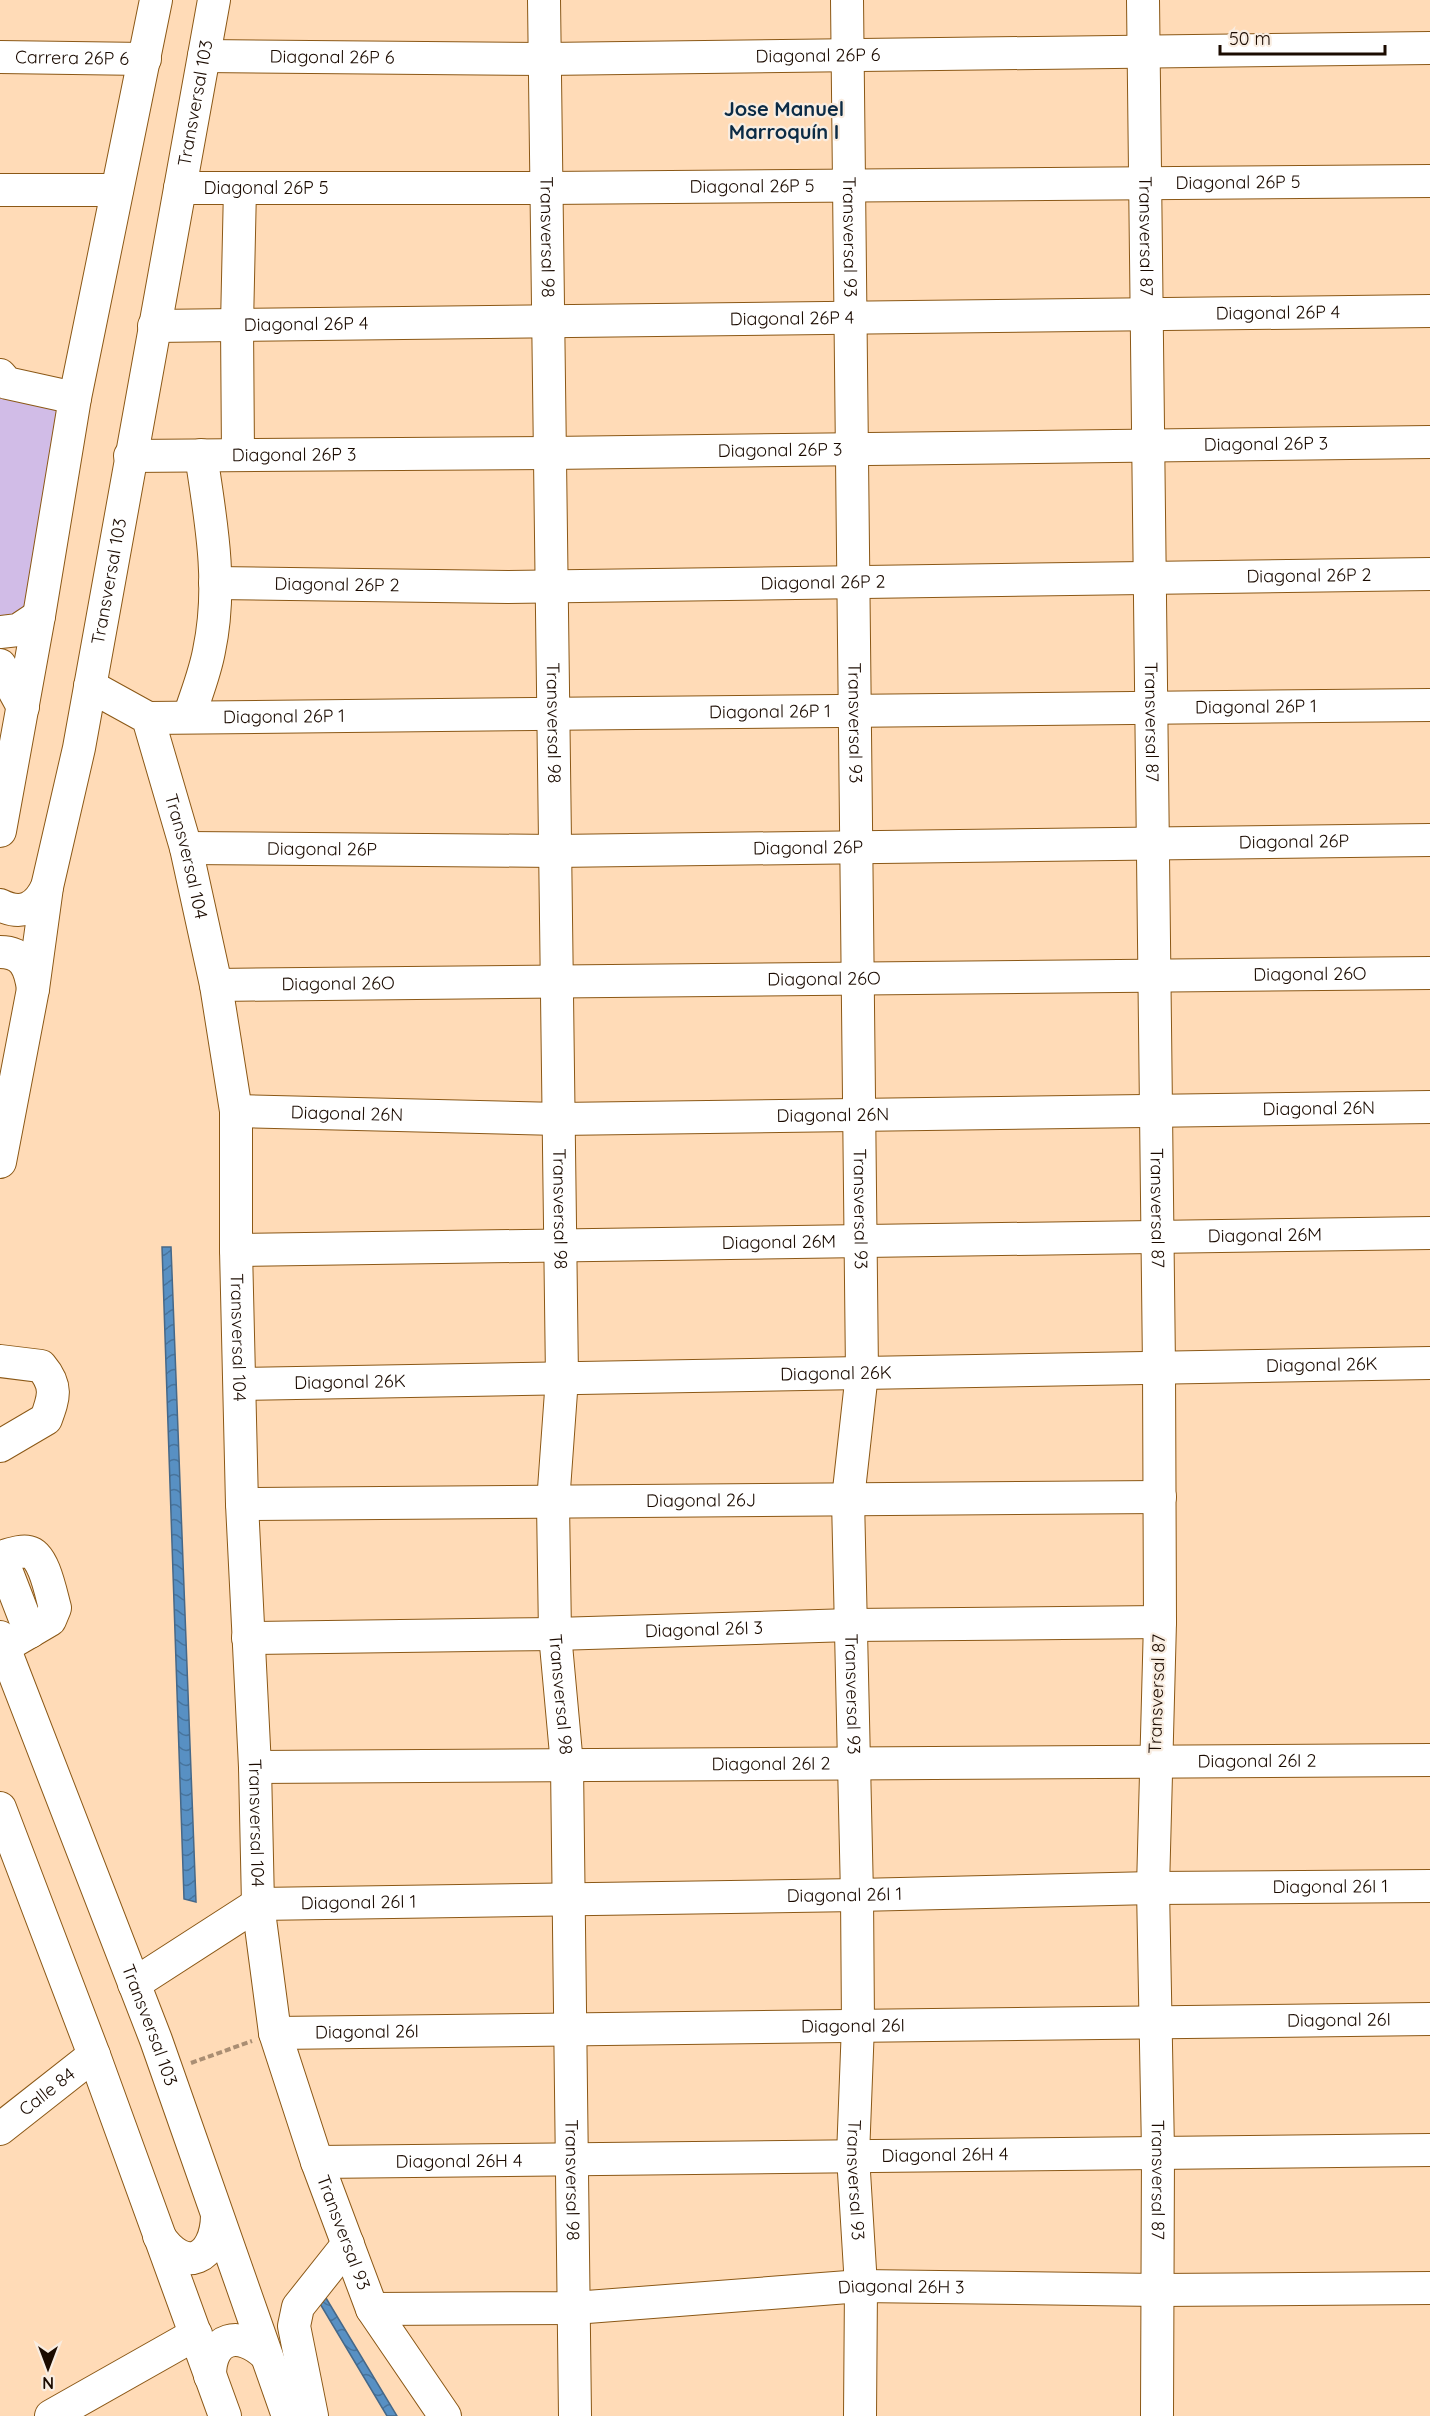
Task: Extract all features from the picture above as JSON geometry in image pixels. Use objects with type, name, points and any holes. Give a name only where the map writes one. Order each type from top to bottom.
[{"type":"street","points":[[0,831],[75,398],[156,0]]},
{"type":"street","name":"Transversal 103","points":[[0,1162],[33,989],[47,887],[79,748],[214,0]]},
{"type":"street","name":"Transversal 98","points":[[544,0],[562,1378],[553,1503],[555,1634],[567,1765],[575,2416]]},
{"type":"street","name":"Transversal 93","points":[[848,0],[862,1373],[848,1499],[857,1895],[858,2025],[853,2156],[861,2286],[860,2416]]},
{"type":"street","name":"Transversal 87","points":[[1143,0],[1160,1368],[1160,1622],[1153,1888],[1158,2151],[1157,2416]]},
{"type":"street","name":"Diagonal 26P 6","points":[[204,56],[545,59],[1430,48]]},
{"type":"street","name":"Carrera 26P 6","points":[[0,57],[145,58]]},
{"type":"street","name":"Diagonal 26P 5","points":[[180,188],[546,188],[1430,181]]},
{"type":"street","points":[[238,455],[237,325],[240,188]]},
{"type":"street","points":[[0,190],[117,190]]},
{"type":"street","name":"Diagonal 26P 4","points":[[154,326],[1430,310]]},
{"type":"street","points":[[0,375],[7,383],[75,398]]},
{"type":"street","name":"Diagonal 26P 3","points":[[130,456],[1430,442]]},
{"type":"street","points":[[189,717],[209,651],[215,608],[215,545],[201,455]]},
{"type":"street","name":"Diagonal 26P 2","points":[[215,583],[551,586],[1430,574]]},
{"type":"street","points":[[0,632],[18,630],[39,616]]},
{"type":"street","points":[[0,665],[23,707]]},
{"type":"street","points":[[90,686],[147,718]]},
{"type":"street","name":"Diagonal 26P 1","points":[[147,718],[1430,705]]},
{"type":"street","name":"Transversal 104","points":[[147,718],[186,848],[216,985],[236,1111],[236,1250],[242,1504],[255,1767],[258,1904],[275,2033]]},
{"type":"street","name":"Diagonal 26P","points":[[186,848],[555,851],[1430,840]]},
{"type":"street","points":[[0,905],[14,910],[33,907],[39,902],[47,887]]},
{"type":"street","points":[[0,952],[15,954],[25,962],[31,975],[33,989]]},
{"type":"street","name":"Diagonal 26O","points":[[216,985],[1430,973]]},
{"type":"street","name":"Diagonal 26N","points":[[236,1111],[558,1119],[1430,1107]]},
{"type":"street","name":"Diagonal 26M","points":[[236,1250],[1430,1233]]},
{"type":"street","points":[[0,1361],[41,1366],[48,1375],[55,1396],[46,1419],[0,1446]]},
{"type":"street","name":"Diagonal 26K","points":[[240,1384],[1430,1363]]},
{"type":"street","name":"Diagonal 26J","points":[[242,1504],[1160,1497]]},
{"type":"street","name":"Transversal 103","points":[[0,1557],[11,1638],[288,2416]]},
{"type":"street","name":"Diagonal 26I 3","points":[[248,1638],[555,1634],[851,1625],[1160,1622]]},
{"type":"street","name":"Diagonal 26I 2","points":[[255,1767],[1430,1760]]},
{"type":"street","points":[[0,1808],[94,2055],[225,2416]]},
{"type":"street","name":"Diagonal 26I 1","points":[[258,1904],[1153,1888],[1430,1886]]},
{"type":"street","points":[[134,1984],[258,1904]]},
{"type":"street","name":"Diagonal 26I","points":[[275,2033],[1430,2019]]},
{"type":"street","name":"Transversal 93","points":[[275,2033],[317,2162],[372,2309],[445,2416]]},
{"type":"street","name":"Calle 84","points":[[0,2129],[94,2055]]},
{"type":"street","name":"Diagonal 26H 4","points":[[317,2162],[572,2161],[1158,2151],[1430,2150]]},
{"type":"street","points":[[159,2236],[166,2246],[178,2255],[186,2258],[198,2256],[214,2241],[217,2216]]},
{"type":"street","points":[[312,2416],[294,2326],[298,2307],[348,2244]]},
{"type":"street","name":"Diagonal 26H 3","points":[[372,2309],[574,2308],[861,2286],[1157,2290],[1430,2288]]},
{"type":"street","points":[[51,2416],[196,2334]]},
{"type":"street","points":[[210,2376],[213,2354],[217,2347],[228,2341],[249,2342],[266,2355]]},
{"type":"shaded area","points":[[0,380],[70,400],[35,612],[0,618]]},
{"type":"water","points":[[162,1247],[171,1247],[196,1902],[184,1899]]},
{"type":"water","points":[[323,2293],[397,2416],[387,2416],[316,2297]]},
{"type":"district","name":"Jose Manuel Marroquín I","points":[[784,120]]}]
